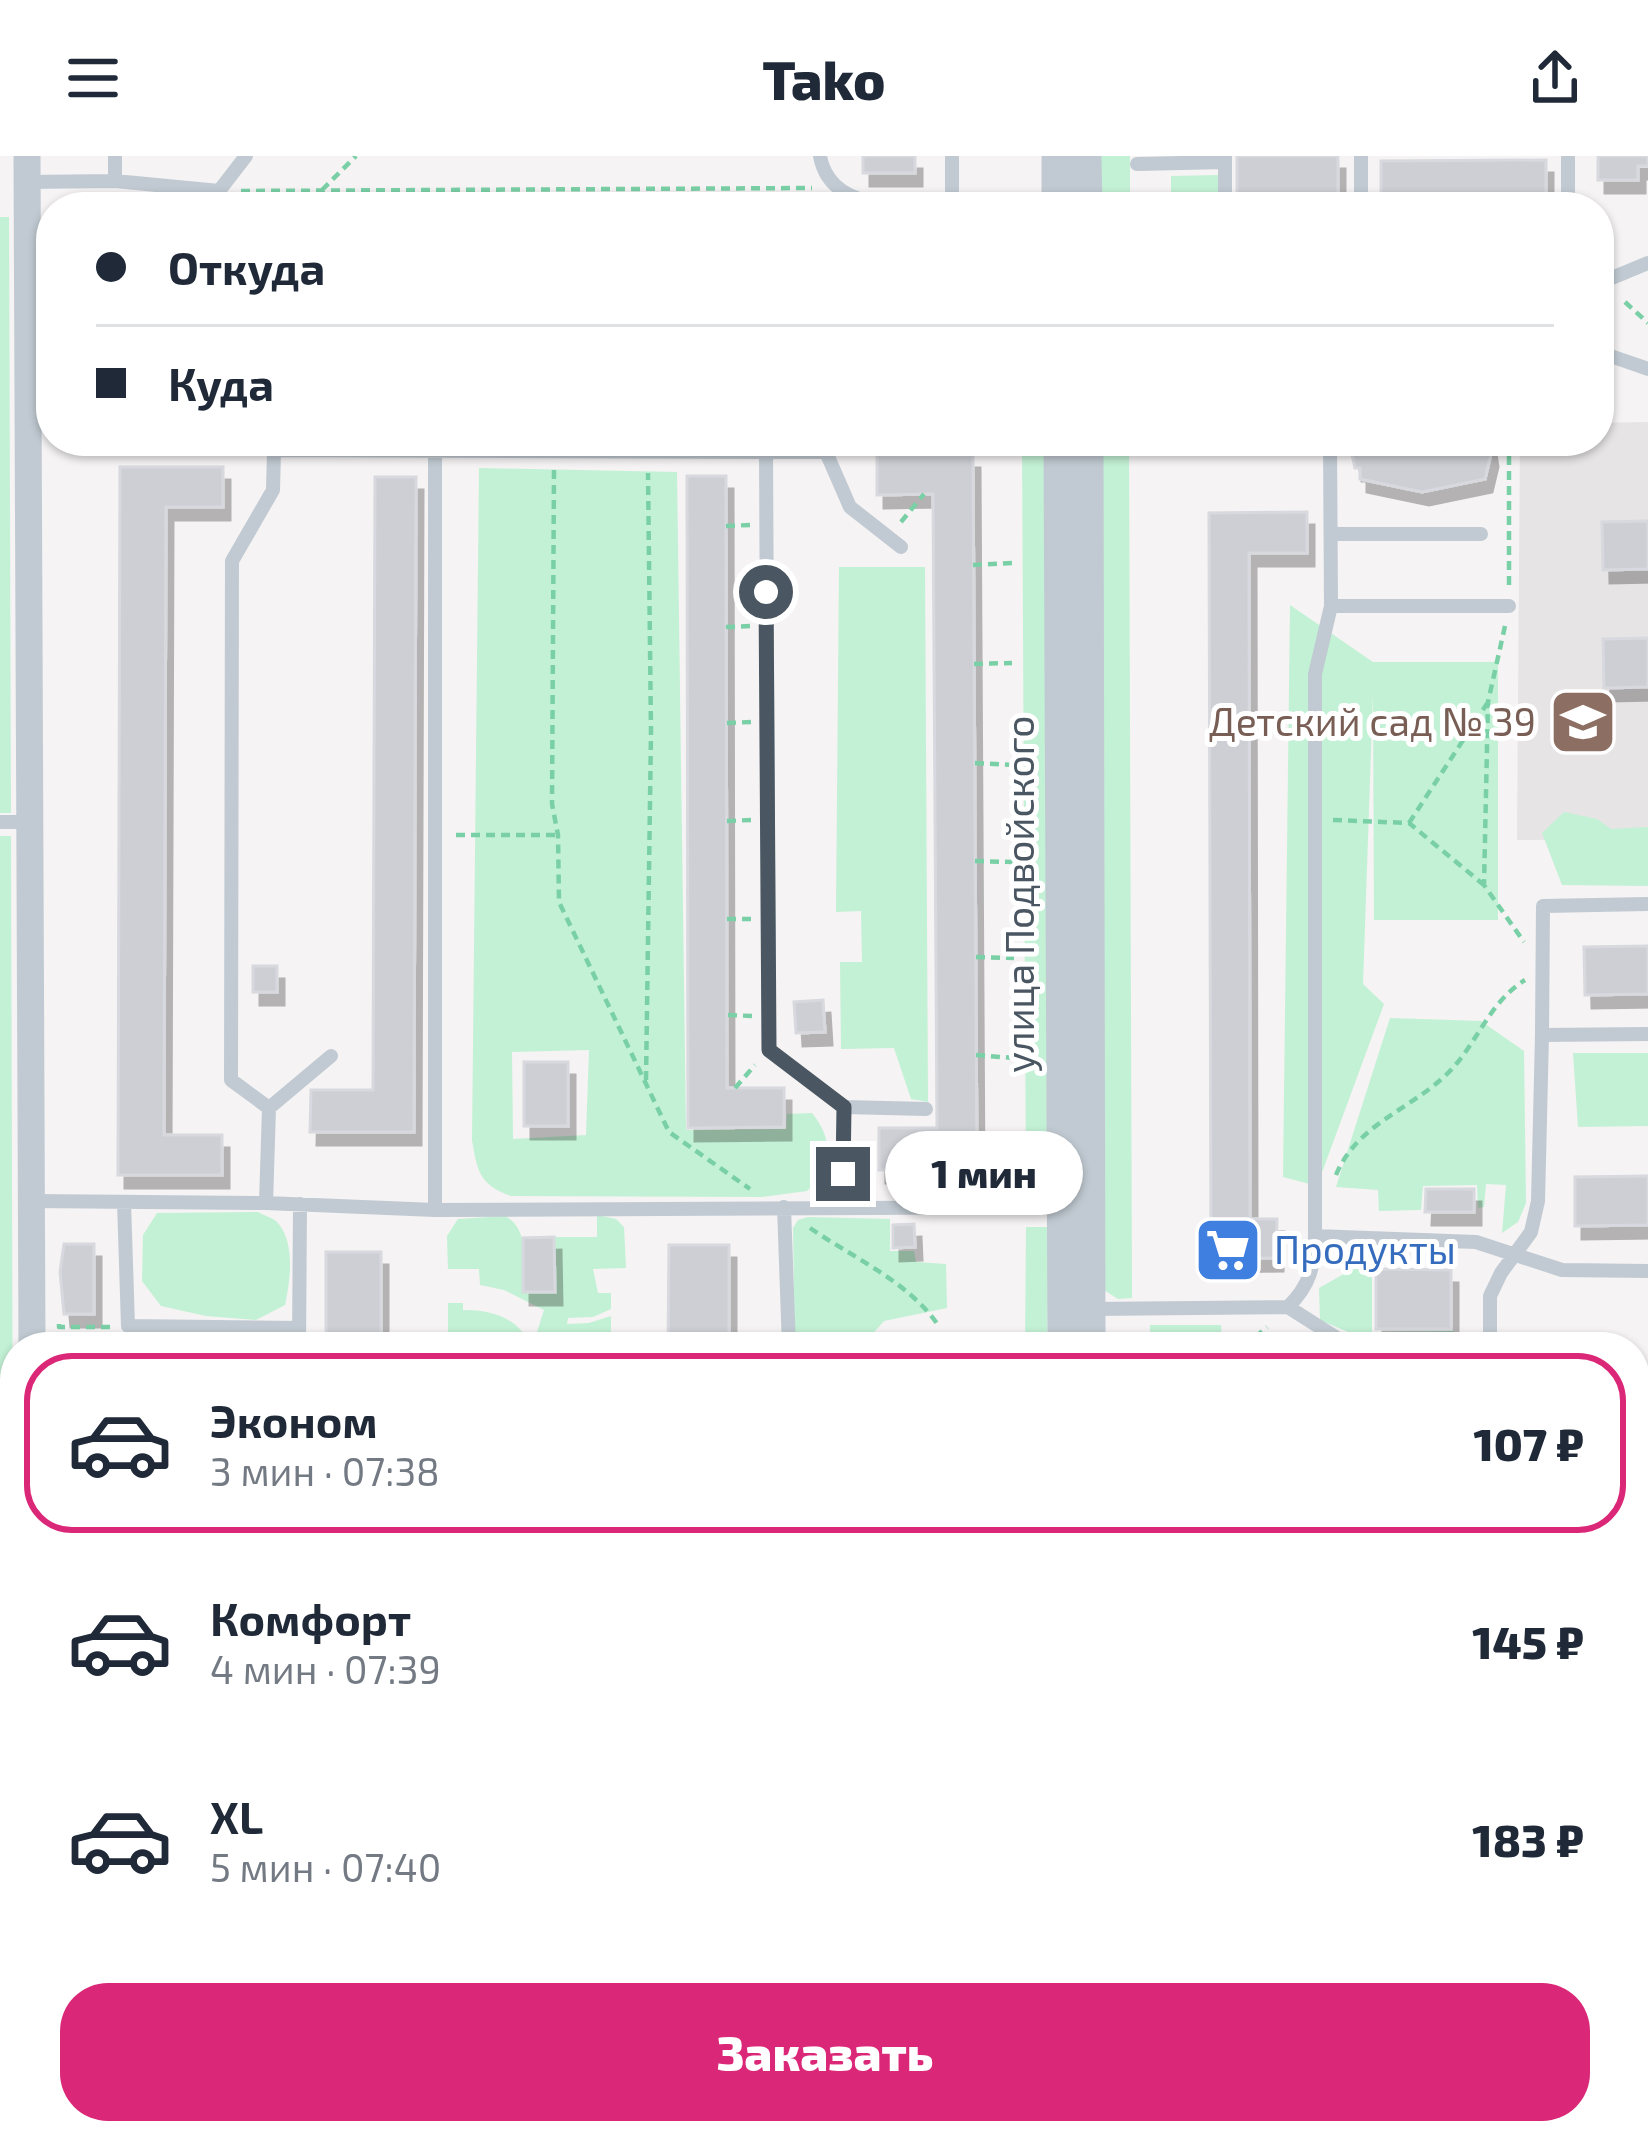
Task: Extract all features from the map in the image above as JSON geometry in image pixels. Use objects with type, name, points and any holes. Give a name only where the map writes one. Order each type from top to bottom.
[{"type":"street","points":[[1058,156],[1068,192]]},
{"type":"street","points":[[1075,192],[1085,156]]},
{"type":"street","points":[[27,169],[36,358]]},
{"type":"street","points":[[32,1332],[29,822],[38,456]]},
{"type":"street","name":"улица Подвойского","points":[[1060,456],[1076,1207]]},
{"type":"street","name":"улица Подвойского","points":[[1069,1332],[1076,1309],[1087,456]]},
{"type":"street","name":"улица Подвойского","points":[[1076,1309],[1084,1332]]},
{"type":"lane","points":[[115,156],[115,181]]},
{"type":"lane","points":[[223,192],[246,156]]},
{"type":"lane","points":[[820,156],[820,164],[842,192]]},
{"type":"lane","points":[[952,156],[952,192]]},
{"type":"lane","points":[[1361,156],[1361,192]]},
{"type":"lane","points":[[1568,156],[1568,192]]},
{"type":"lane","points":[[1137,164],[1225,159],[1226,192]]},
{"type":"lane","points":[[27,169],[179,192]]},
{"type":"lane","points":[[1614,275],[1648,263]]},
{"type":"lane","points":[[1614,357],[1648,369]]},
{"type":"lane","points":[[269,1108],[231,1080],[232,561],[273,490],[270,456]]},
{"type":"lane","points":[[435,456],[435,1210]]},
{"type":"lane","points":[[766,456],[769,1050],[844,1107],[926,1109]]},
{"type":"lane","points":[[828,456],[850,507],[895,542]]},
{"type":"lane","points":[[1288,1307],[1304,1290],[1314,1268],[1315,674],[1331,606],[1330,456]]},
{"type":"lane","points":[[1331,534],[1481,534]]},
{"type":"lane","points":[[1331,606],[1509,606]]},
{"type":"lane","points":[[0,822],[29,822]]},
{"type":"lane","points":[[1490,1332],[1490,1295],[1531,1232],[1538,1201],[1543,906],[1648,904]]},
{"type":"lane","points":[[1542,1035],[1648,1034]]},
{"type":"lane","points":[[266,1203],[269,1108],[331,1056]]},
{"type":"lane","points":[[843,1207],[844,1107]]},
{"type":"lane","points":[[31,1202],[266,1203],[435,1210],[1076,1207]]},
{"type":"lane","points":[[124,1202],[128,1326],[299,1328]]},
{"type":"lane","points":[[299,1332],[300,1204]]},
{"type":"lane","points":[[784,1207],[788,1332]]},
{"type":"lane","points":[[1315,1237],[1476,1242],[1562,1270],[1648,1271]]},
{"type":"lane","points":[[1076,1309],[1288,1307],[1327,1332]]},
{"type":"path","points":[[321,190],[356,156]]},
{"type":"path","points":[[298,192],[835,188]]},
{"type":"path","points":[[554,456],[552,804],[558,835],[559,902],[669,1132],[902,1289],[938,1325]]},
{"type":"path","points":[[646,1085],[651,753],[647,456]]},
{"type":"path","points":[[1484,885],[1488,702],[1509,606],[1509,456]]},
{"type":"path","points":[[895,542],[924,494]]},
{"type":"path","points":[[973,565],[1012,563]]},
{"type":"path","points":[[974,664],[1012,663]]},
{"type":"path","points":[[1409,823],[1488,702]]},
{"type":"path","points":[[974,763],[1012,765]]},
{"type":"path","points":[[1315,820],[1409,823],[1484,885],[1543,969],[1492,1008],[1447,1075],[1372,1126],[1347,1156],[1330,1188]]},
{"type":"path","points":[[434,835],[558,835]]},
{"type":"path","points":[[975,861],[1013,862]]},
{"type":"path","points":[[976,957],[1014,958]]},
{"type":"path","points":[[734,1088],[769,1050]]},
{"type":"path","points":[[976,1055],[1014,1058]]},
{"type":"path","points":[[59,1306],[59,1328],[128,1326]]},
{"type":"shaded area","name":"Детский сад № 39","points":[[1648,422],[1648,839],[1517,840],[1520,456],[1614,456],[1614,423]]},
{"type":"green space","points":[[1100,156],[1130,156],[1130,192],[1100,192]]},
{"type":"green space","points":[[1218,175],[1219,192],[1171,192],[1171,176]]},
{"type":"green space","points":[[0,217],[9,217],[11,813],[0,813]]},
{"type":"green space","points":[[1022,456],[1046,456],[1047,1188],[1026,1188]]},
{"type":"green space","points":[[1099,456],[1129,456],[1132,1298],[1118,1299],[1104,1290]]},
{"type":"green space","points":[[479,468],[677,472],[686,1130],[786,1129],[787,1114],[812,1113],[827,1143],[826,1163],[807,1191],[762,1197],[511,1196],[481,1175],[472,1140]],"holes":[[[589,1050],[586,1135],[513,1139],[512,1052]]]},
{"type":"green space","points":[[839,567],[925,567],[928,1102],[911,1099],[894,1048],[841,1049],[840,962],[862,962],[861,911],[836,912]]},
{"type":"green space","points":[[1290,605],[1373,662],[1498,662],[1498,920],[1374,920],[1373,693],[1363,984],[1384,1004],[1317,1186],[1283,1177]]},
{"type":"green space","points":[[1564,812],[1597,819],[1611,829],[1648,827],[1648,886],[1562,885],[1542,833]]},
{"type":"green space","points":[[0,836],[11,836],[12,1332],[0,1332]]},
{"type":"green space","points":[[1390,1018],[1481,1021],[1524,1051],[1526,1203],[1518,1222],[1502,1233],[1506,1185],[1486,1184],[1484,1207],[1478,1208],[1477,1185],[1423,1186],[1421,1210],[1379,1211],[1378,1190],[1336,1187]]},
{"type":"green space","points":[[1573,1053],[1648,1053],[1648,1126],[1578,1127]]},
{"type":"green space","points":[[258,1212],[277,1222],[287,1240],[290,1274],[285,1305],[256,1320],[161,1306],[142,1281],[143,1235],[157,1213]]},
{"type":"green space","points":[[597,1215],[616,1219],[624,1227],[626,1268],[593,1269],[598,1293],[611,1293],[611,1309],[593,1317],[568,1318],[567,1324],[611,1316],[611,1332],[537,1332],[544,1310],[504,1290],[480,1285],[479,1269],[448,1269],[447,1236],[458,1219],[505,1216],[513,1222],[522,1239],[523,1291],[554,1292],[554,1237],[597,1237]]},
{"type":"green space","points":[[890,1219],[890,1251],[914,1251],[916,1262],[946,1264],[947,1308],[884,1321],[874,1332],[795,1332],[793,1228],[798,1220]]},
{"type":"green space","points":[[1026,1227],[1049,1227],[1047,1332],[1025,1332]]},
{"type":"green space","points":[[1372,1258],[1372,1332],[1348,1332],[1320,1320],[1319,1288]]},
{"type":"green space","points":[[448,1303],[463,1303],[463,1310],[504,1318],[522,1332],[448,1332]]},
{"type":"green space","points":[[1150,1325],[1221,1325],[1221,1332],[1150,1332]]},
{"type":"building","points":[[863,156],[915,156],[915,173],[863,173]]},
{"type":"building","points":[[1237,156],[1338,156],[1338,192],[1237,192]]},
{"type":"building","points":[[1598,156],[1648,156],[1648,166],[1638,166],[1638,180],[1598,180]]},
{"type":"building","points":[[1546,160],[1546,192],[1381,192],[1381,161]]},
{"type":"building","points":[[877,456],[973,456],[977,1170],[879,1170],[879,1128],[937,1128],[933,494],[877,495]]},
{"type":"building","points":[[1352,456],[1491,456],[1485,479],[1422,492],[1360,479],[1360,468],[1355,468]]},
{"type":"building","points":[[120,467],[223,467],[223,507],[166,507],[164,1135],[222,1135],[222,1175],[118,1175]]},
{"type":"building","points":[[687,476],[726,476],[727,1088],[784,1088],[784,1127],[688,1128]]},
{"type":"building","points":[[375,477],[416,477],[414,1132],[310,1132],[311,1090],[373,1090]]},
{"type":"building","points":[[1307,512],[1307,553],[1249,553],[1250,1219],[1277,1219],[1276,1258],[1211,1259],[1209,513]]},
{"type":"building","points":[[1648,521],[1648,569],[1603,570],[1602,522]]},
{"type":"building","points":[[1648,638],[1648,687],[1604,688],[1603,639]]},
{"type":"building","points":[[1648,946],[1648,994],[1585,995],[1584,947]]},
{"type":"building","points":[[253,966],[277,966],[277,992],[253,992]]},
{"type":"building","points":[[823,1000],[825,1032],[796,1033],[794,1002]]},
{"type":"building","points":[[524,1062],[568,1062],[568,1126],[524,1126]]},
{"type":"building","points":[[1648,1176],[1648,1225],[1575,1226],[1575,1177]]},
{"type":"building","points":[[1426,1189],[1474,1189],[1474,1212],[1425,1212]]},
{"type":"building","points":[[914,1224],[915,1247],[893,1248],[893,1225]]},
{"type":"building","points":[[554,1237],[555,1292],[523,1292],[523,1238]]},
{"type":"building","points":[[64,1244],[94,1244],[94,1314],[64,1314],[60,1272]]},
{"type":"building","points":[[669,1245],[729,1245],[729,1332],[668,1332]]},
{"type":"building","points":[[326,1252],[381,1252],[381,1332],[326,1332]]},
{"type":"building","points":[[1376,1269],[1451,1270],[1451,1329],[1376,1329]]},
{"type":"place","name":"Детский сад № 39","points":[[1583,722]]},
{"type":"place","name":"Продукты","points":[[1228,1250]]},
{"type":"route","points":[[766,592],[769,1050],[844,1107],[843,1174]]}]
